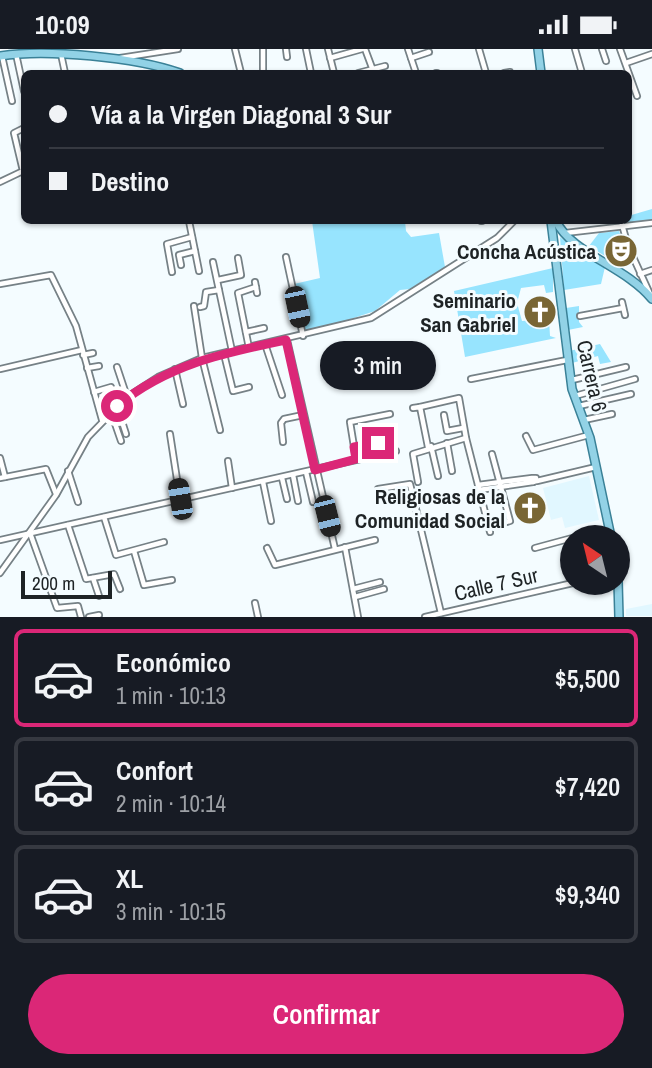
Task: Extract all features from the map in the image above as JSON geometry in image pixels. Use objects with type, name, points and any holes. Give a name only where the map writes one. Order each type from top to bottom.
[{"type":"main road","points":[[538,49],[541,70]]},
{"type":"main road","points":[[7,53],[71,52],[96,58],[116,57],[159,70]]},
{"type":"main road","name":"Carrera 6","points":[[551,224],[574,400],[589,435],[608,525]]},
{"type":"main road","points":[[558,224],[576,245],[630,277],[652,298]]},
{"type":"main road","points":[[553,235],[556,230],[563,232]]},
{"type":"main road","points":[[630,277],[640,274]]},
{"type":"main road","points":[[618,595],[619,617]]},
{"type":"street","points":[[116,57],[178,49]]},
{"type":"street","points":[[235,49],[240,70]]},
{"type":"street","points":[[263,49],[263,70]]},
{"type":"street","points":[[286,49],[287,57]]},
{"type":"street","points":[[306,49],[311,70]]},
{"type":"street","points":[[328,49],[333,70]]},
{"type":"street","points":[[330,58],[363,49],[373,70]]},
{"type":"street","points":[[408,49],[415,70]]},
{"type":"street","points":[[480,49],[485,70]]},
{"type":"street","points":[[575,49],[581,70]]},
{"type":"street","points":[[602,49],[606,61]]},
{"type":"street","points":[[620,49],[628,70]]},
{"type":"street","points":[[159,51],[159,70]]},
{"type":"street","points":[[411,58],[429,52]]},
{"type":"street","points":[[7,53],[21,84]]},
{"type":"street","points":[[7,53],[12,101]]},
{"type":"street","points":[[61,54],[64,70]]},
{"type":"street","points":[[626,63],[652,54]]},
{"type":"street","points":[[375,70],[385,66]]},
{"type":"street","points":[[632,83],[637,96]]},
{"type":"street","points":[[21,130],[14,134],[21,163]]},
{"type":"street","points":[[0,182],[21,172]]},
{"type":"street","points":[[632,223],[652,223]]},
{"type":"street","points":[[190,224],[199,271]]},
{"type":"street","points":[[0,573],[56,495],[67,470],[102,421],[127,397],[174,369],[202,358],[303,336],[376,315],[497,238],[511,224]]},
{"type":"street","points":[[563,232],[615,224]]},
{"type":"street","points":[[621,224],[652,298]]},
{"type":"street","points":[[172,272],[167,244],[192,237]]},
{"type":"street","points":[[181,265],[179,255],[195,251]]},
{"type":"street","points":[[286,257],[303,336]]},
{"type":"street","points":[[218,280],[241,275],[238,258]]},
{"type":"street","points":[[213,263],[232,351]]},
{"type":"street","points":[[640,274],[652,270]]},
{"type":"street","points":[[0,284],[51,275],[76,326],[102,421]]},
{"type":"street","points":[[249,348],[238,293],[256,287]]},
{"type":"street","points":[[219,290],[206,292],[204,306],[197,307],[202,358],[220,430]]},
{"type":"street","points":[[580,316],[623,305],[625,315]]},
{"type":"street","points":[[246,332],[264,328]]},
{"type":"street","points":[[286,340],[335,549]]},
{"type":"street","points":[[265,344],[282,395]]},
{"type":"street","points":[[0,369],[83,352],[93,353]]},
{"type":"street","points":[[224,354],[233,391],[249,387]]},
{"type":"street","points":[[471,379],[567,360]]},
{"type":"street","points":[[87,368],[99,366]]},
{"type":"street","points":[[571,380],[626,366]]},
{"type":"street","points":[[117,367],[127,397]]},
{"type":"street","points":[[174,369],[183,404]]},
{"type":"street","points":[[574,400],[635,379]]},
{"type":"street","points":[[94,392],[111,387]]},
{"type":"street","points":[[574,400],[631,394]]},
{"type":"street","points":[[413,408],[459,398],[463,428],[481,487],[489,530],[510,521],[492,454]]},
{"type":"street","points":[[117,406],[126,434]]},
{"type":"street","points":[[420,407],[438,476]]},
{"type":"street","points":[[111,412],[121,441]]},
{"type":"street","points":[[356,459],[350,422],[390,414]]},
{"type":"street","points":[[583,420],[612,414]]},
{"type":"street","points":[[283,442],[281,423],[284,419],[303,415]]},
{"type":"street","points":[[444,415],[447,431],[463,428]]},
{"type":"street","points":[[170,434],[180,499]]},
{"type":"street","points":[[526,436],[533,450],[589,435]]},
{"type":"street","points":[[418,482],[413,454],[466,438]]},
{"type":"street","points":[[354,447],[378,443]]},
{"type":"street","points":[[447,443],[452,471]]},
{"type":"street","points":[[0,540],[396,451]]},
{"type":"street","points":[[228,461],[232,488]]},
{"type":"street","points":[[1,462],[3,478],[46,469],[56,495]]},
{"type":"street","points":[[481,487],[524,482],[597,467]]},
{"type":"street","points":[[67,470],[78,502]]},
{"type":"street","points":[[306,472],[313,502]]},
{"type":"street","points":[[293,475],[298,501]]},
{"type":"street","points":[[282,478],[287,499]]},
{"type":"street","points":[[264,482],[271,521]]},
{"type":"street","points":[[378,489],[410,484],[441,613]]},
{"type":"street","points":[[104,517],[116,555],[164,542]]},
{"type":"street","points":[[68,525],[85,577],[114,574],[120,589]]},
{"type":"street","points":[[29,533],[57,608],[78,607],[81,617]]},
{"type":"street","points":[[323,541],[332,539]]},
{"type":"street","points":[[267,548],[275,565],[375,540]]},
{"type":"street","points":[[535,548],[560,541]]},
{"type":"street","points":[[345,547],[358,617]]},
{"type":"street","points":[[134,551],[144,585],[172,580]]},
{"type":"street","points":[[93,578],[99,596]]},
{"type":"street","points":[[353,589],[380,582]]},
{"type":"street","name":"Calle 7 Sur","points":[[425,617],[560,585]]},
{"type":"street","points":[[355,597],[384,589]]},
{"type":"street","points":[[255,603],[258,617]]},
{"type":"street","points":[[89,617],[99,615]]},
{"type":"shaded area","points":[[652,209],[652,221],[632,223],[632,215]]},
{"type":"shaded area","points":[[312,224],[405,224],[406,231],[411,237],[439,233],[445,267],[410,289],[400,290],[375,311],[305,334],[294,284],[320,278]]},
{"type":"shaded area","points":[[619,231],[625,247],[616,263],[589,246],[599,233]]},
{"type":"shaded area","points":[[560,237],[605,267],[601,284],[564,290]]},
{"type":"shaded area","points":[[553,268],[553,292],[546,293],[544,285],[521,288],[517,303],[522,321],[549,319],[550,336],[556,338],[465,357],[454,291]]},
{"type":"shaded area","points":[[579,306],[579,322],[583,327],[568,330],[566,308]]},
{"type":"shaded area","points":[[600,344],[611,362],[600,364],[598,356],[572,363],[569,351]]},
{"type":"shaded area","points":[[589,476],[599,520],[564,525],[562,517],[551,520],[543,488]]},
{"type":"shaded area","points":[[652,604],[652,616],[626,616],[626,609]]},
{"type":"place","name":"Concha Acústica","points":[[621,251]]},
{"type":"place","name":"Seminario San Gabriel","points":[[540,312]]},
{"type":"place","name":"Religiosas de la Comunidad Social","points":[[530,508]]},
{"type":"route","points":[[117,406],[158,377],[202,358],[286,340],[315,470],[356,459],[354,447],[378,443]]}]
